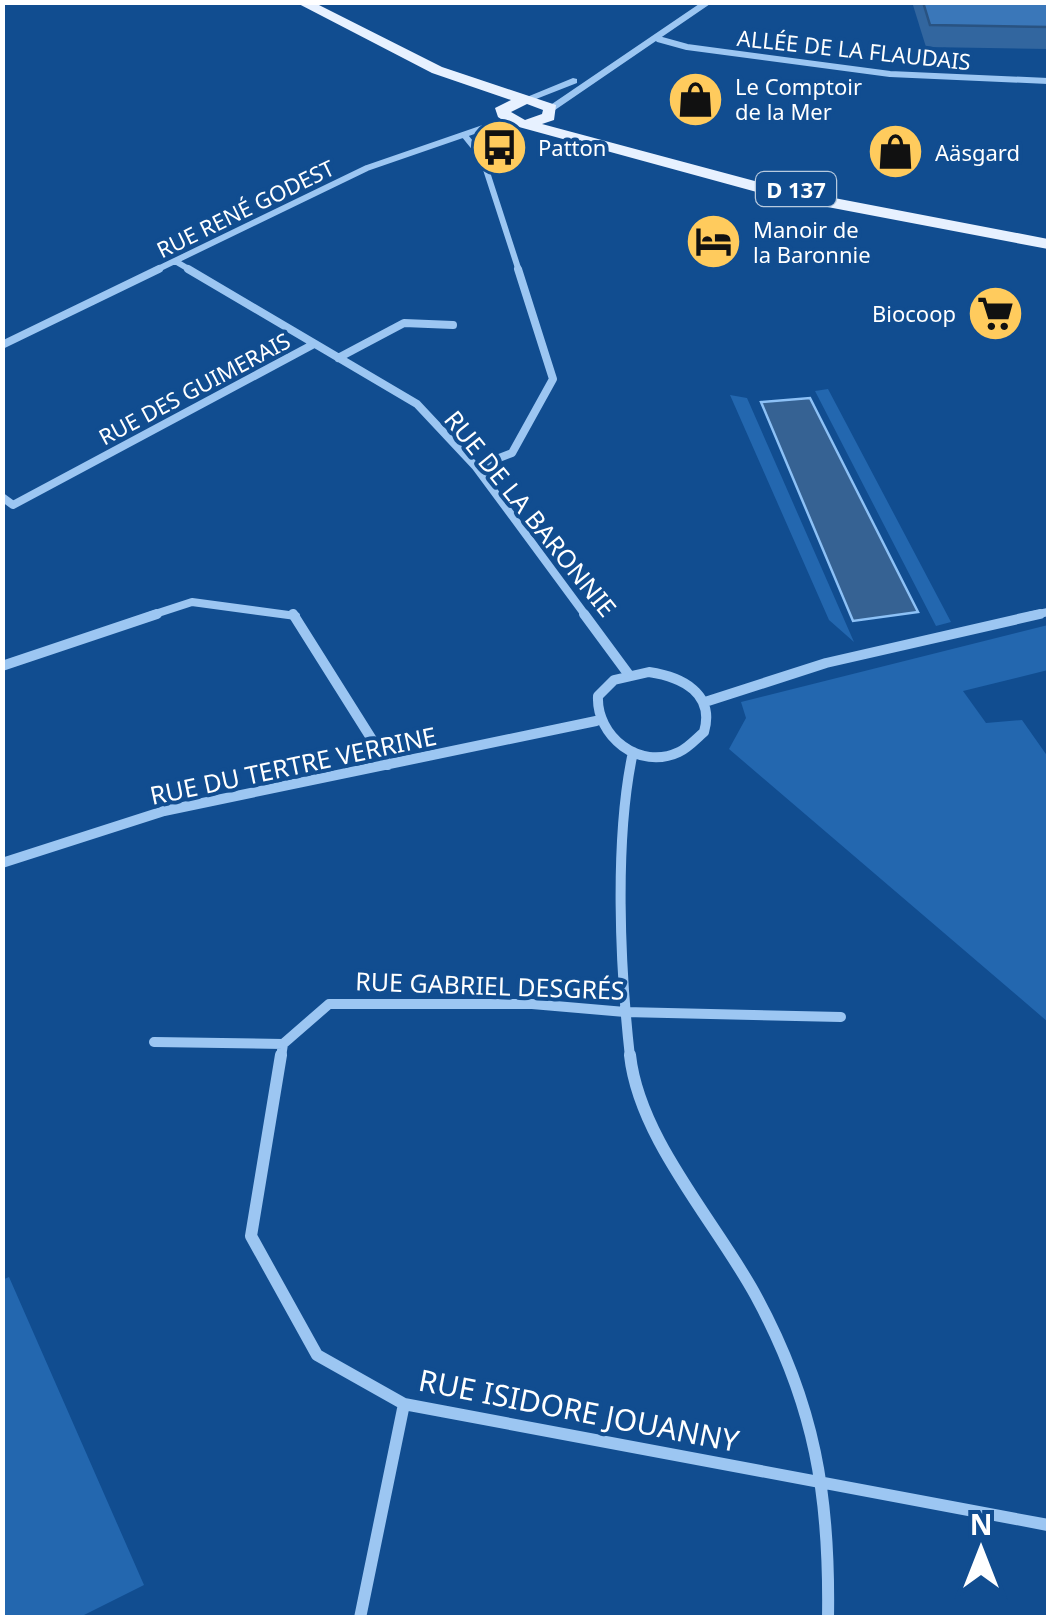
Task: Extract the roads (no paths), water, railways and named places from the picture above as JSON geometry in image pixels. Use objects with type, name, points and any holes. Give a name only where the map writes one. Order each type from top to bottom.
[{"type":"main road","points":[[301,2],[437,70],[506,115],[530,123],[546,119],[552,109],[437,70]]},
{"type":"main road","points":[[506,115],[510,102],[526,99]]},
{"type":"main road","name":"D 137","points":[[552,109],[586,130],[796,189],[1048,236]]},
{"type":"main road","name":"D 137","points":[[530,123],[775,192],[1048,244]]},
{"type":"street","points":[[552,109],[709,2]]},
{"type":"street","name":"ALLÉE DE LA FLAUDAIS","points":[[658,39],[687,48],[890,74],[1048,81]]},
{"type":"street","points":[[526,99],[642,48]]},
{"type":"street","name":"RUE RENÉ GODEST","points":[[2,345],[368,168],[465,136],[506,115]]},
{"type":"street","points":[[465,136],[482,157],[554,380],[528,420],[519,449],[508,457],[476,467]]},
{"type":"street","name":"RUE DES GUIMERAIS","points":[[175,261],[314,344]]},
{"type":"street","points":[[338,358],[404,323],[453,325]]},
{"type":"street","name":"RUE DES GUIMERAIS","points":[[2,498],[13,506],[314,344]]},
{"type":"street","name":"RUE DE LA BARONNIE","points":[[314,344],[417,404],[476,467],[629,675]]},
{"type":"street","points":[[2,666],[192,602],[296,614],[388,765]]},
{"type":"street","points":[[705,702],[826,662],[1048,612]]},
{"type":"street","points":[[629,675],[669,675],[687,683],[705,702],[707,724],[693,744],[661,755],[633,752],[609,740],[596,721],[595,706],[601,693],[629,675]]},
{"type":"street","name":"RUE DU TERTRE VERRINE","points":[[2,864],[164,811],[596,721]]},
{"type":"street","points":[[633,752],[622,802],[625,1012],[632,1075],[651,1124],[756,1295],[799,1384],[822,1481],[829,1555],[828,1618]]},
{"type":"street","name":"RUE GABRIEL DESGRÉS","points":[[283,1044],[329,1004],[532,1004],[625,1012],[841,1017]]},
{"type":"street","points":[[154,1042],[283,1044]]},
{"type":"street","name":"RUE ISIDORE JOUANNY","points":[[283,1044],[251,1236],[318,1356],[404,1404],[1048,1524]]},
{"type":"street","points":[[360,1618],[404,1404]]},
{"type":"place","name":"Le Comptoir de la Mer","points":[[696,99]]},
{"type":"place","name":"Patton","points":[[499,147]]},
{"type":"place","name":"Aäsgard","points":[[896,152]]},
{"type":"place","name":"Manoir de la Baronnie","points":[[714,242]]},
{"type":"place","name":"Biocoop","points":[[995,313]]}]
